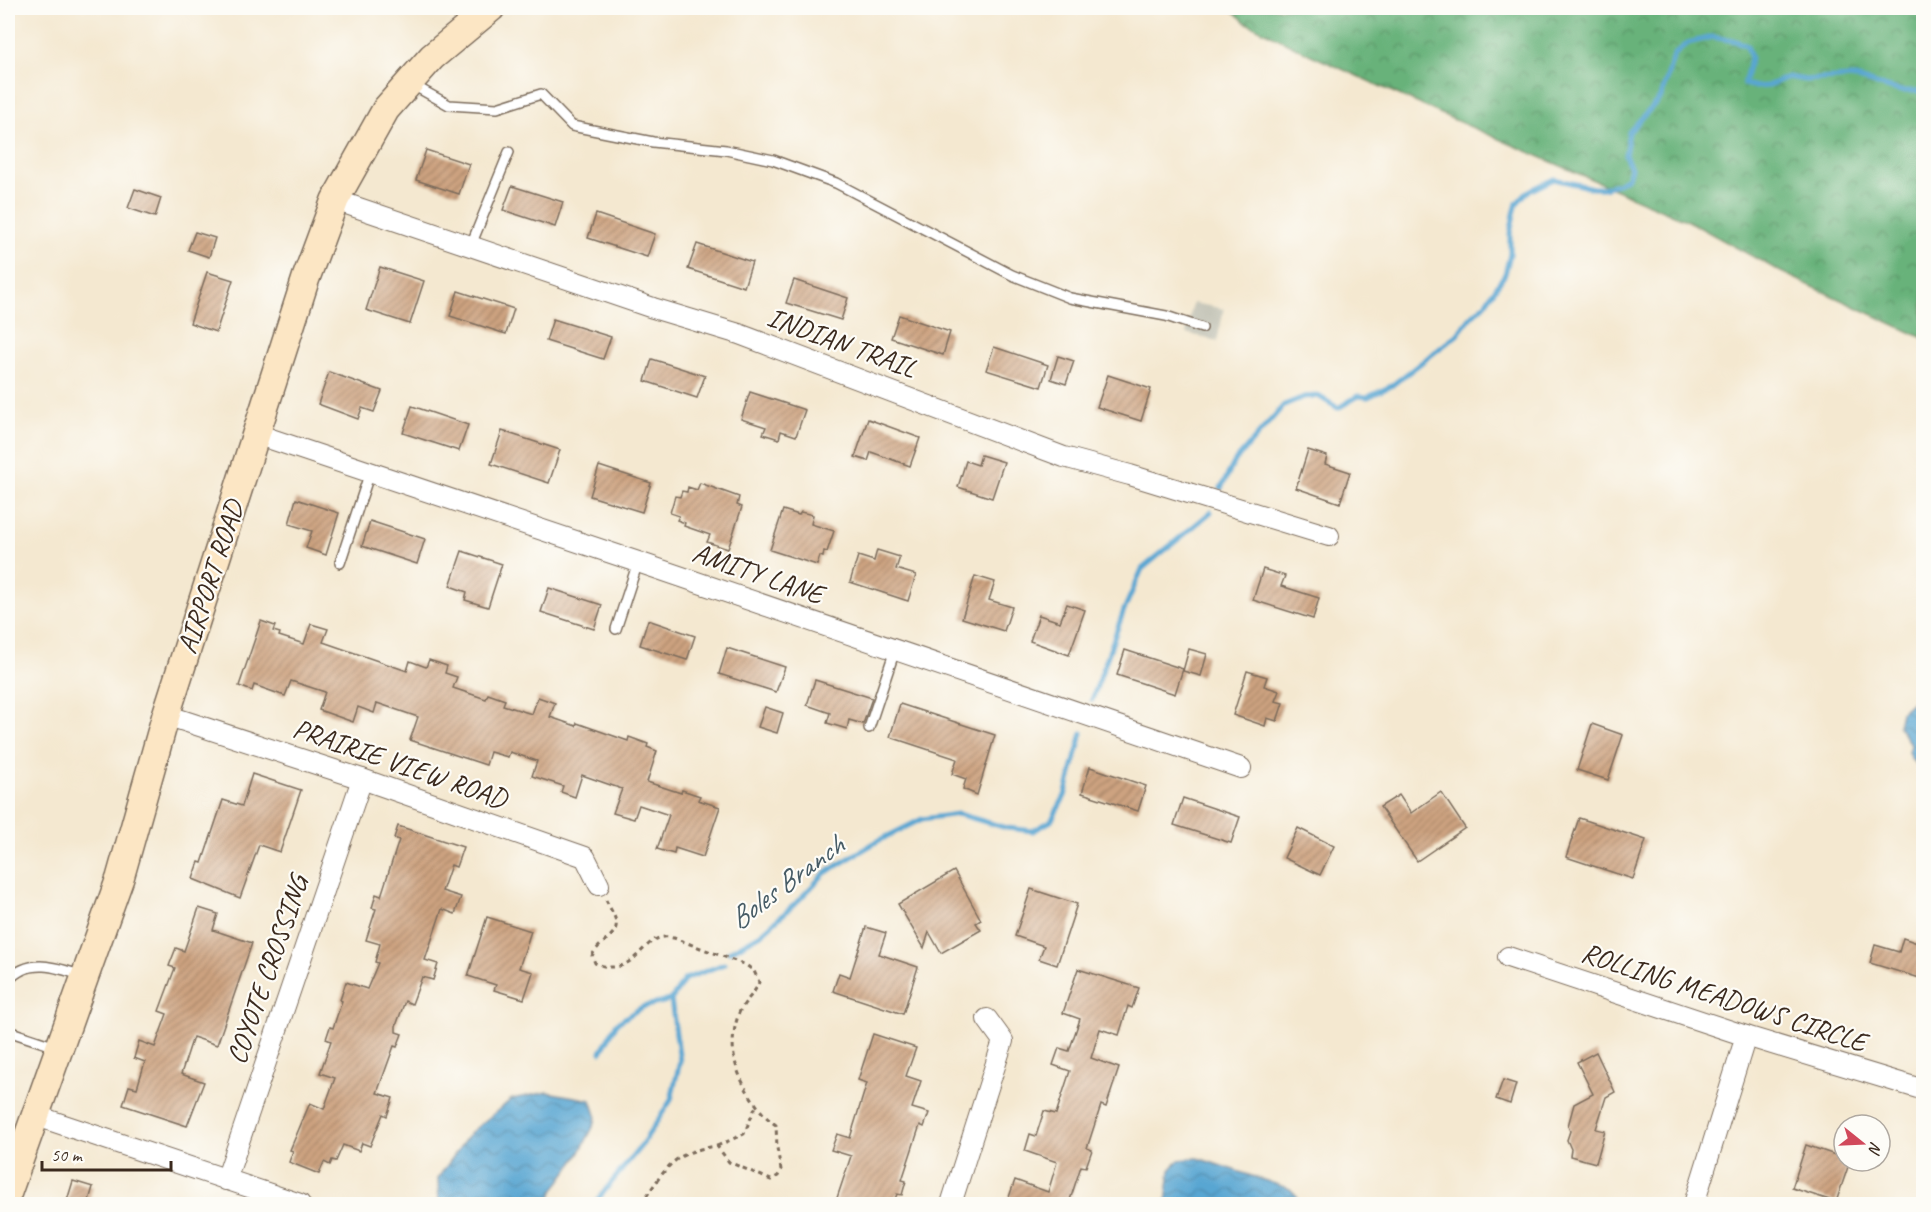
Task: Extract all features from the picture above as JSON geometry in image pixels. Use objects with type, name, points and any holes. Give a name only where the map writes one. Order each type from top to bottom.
[{"type":"street","name":"AIRPORT ROAD","points":[[8,1192],[83,976],[120,878],[166,715],[306,278],[335,200],[386,109],[408,82],[456,35],[491,8]]},
{"type":"street","name":"INDIAN TRAIL","points":[[335,200],[653,308],[739,334],[1064,457],[1329,536]]},
{"type":"street","name":"AMITY LANE","points":[[256,434],[1241,768]]},
{"type":"street","name":"PRAIRIE VIEW ROAD","points":[[166,715],[362,779],[585,857],[599,885]]},
{"type":"street","name":"COYOTE CROSSING","points":[[226,1180],[362,779]]},
{"type":"street","name":"ROLLING MEADOWS CIRCLE","points":[[1508,957],[1746,1036],[1923,1090]]},
{"type":"street","points":[[951,1204],[1003,1041],[987,1019]]},
{"type":"street","points":[[1694,1204],[1746,1036]]},
{"type":"street","points":[[34,1115],[300,1204]]},
{"type":"lane","points":[[408,82],[449,105],[497,108],[542,94],[572,126],[653,142],[726,150],[773,160],[836,183],[1012,275],[1070,298],[1166,316],[1202,328]]},
{"type":"lane","points":[[471,245],[509,152]]},
{"type":"lane","points":[[340,562],[370,472]]},
{"type":"lane","points":[[616,628],[638,562]]},
{"type":"lane","points":[[869,728],[895,650]]},
{"type":"lane","points":[[8,981],[20,969],[41,965],[83,976]]},
{"type":"lane","points":[[8,1031],[58,1048]]},
{"type":"path","points":[[599,885],[617,924],[615,932],[595,949],[592,956],[596,963],[606,968],[617,968],[638,957],[653,942],[664,937],[674,938],[746,965],[754,971],[759,981],[757,988],[746,1000],[739,1013],[733,1048],[734,1065],[741,1082],[756,1106],[765,1118],[776,1125],[781,1170],[778,1176],[771,1180],[763,1178],[729,1162],[717,1146]]},
{"type":"path","points":[[641,1204],[663,1171],[675,1159],[698,1149],[717,1146],[744,1134],[756,1106]]},
{"type":"shaded area","points":[[1193,303],[1224,309],[1217,341],[1186,333]]},
{"type":"green space","points":[[1230,8],[1923,8],[1923,338],[1781,272],[1688,221],[1311,55],[1245,22]]},
{"type":"water","points":[[1919,696],[1923,696],[1923,771],[1911,759],[1908,752],[1911,745],[1898,726],[1901,712]]},
{"type":"water","points":[[547,1092],[591,1100],[596,1115],[595,1123],[579,1154],[553,1191],[549,1204],[439,1204],[438,1178],[470,1133],[512,1099]]},
{"type":"water","points":[[1198,1158],[1290,1189],[1297,1196],[1298,1204],[1166,1204],[1170,1170],[1179,1160]]},
{"type":"building","points":[[426,150],[469,164],[459,194],[416,180]]},
{"type":"building","points":[[512,186],[563,202],[555,227],[503,210]]},
{"type":"building","points":[[135,189],[161,198],[155,217],[128,208]]},
{"type":"building","points":[[596,214],[655,234],[647,257],[588,238]]},
{"type":"building","points":[[195,232],[215,238],[209,257],[188,250]]},
{"type":"building","points":[[697,244],[752,262],[744,287],[688,269]]},
{"type":"building","points":[[380,267],[424,281],[410,324],[366,310]]},
{"type":"building","points":[[207,272],[233,280],[216,332],[190,323]]},
{"type":"building","points":[[794,280],[848,298],[841,320],[786,303]]},
{"type":"building","points":[[458,291],[514,309],[506,334],[450,316]]},
{"type":"building","points":[[899,315],[950,332],[943,355],[891,338]]},
{"type":"building","points":[[553,319],[611,337],[603,359],[546,341]]},
{"type":"building","points":[[994,347],[1048,365],[1041,387],[986,370]]},
{"type":"building","points":[[1058,356],[1074,361],[1066,384],[1051,379]]},
{"type":"building","points":[[652,359],[705,376],[697,398],[645,381]]},
{"type":"building","points":[[329,372],[382,391],[374,412],[362,408],[358,419],[318,404]]},
{"type":"building","points":[[1108,375],[1151,389],[1141,421],[1097,407]]},
{"type":"building","points":[[750,392],[805,410],[796,436],[781,431],[779,439],[763,434],[766,427],[741,419]]},
{"type":"building","points":[[412,406],[468,425],[459,451],[403,433]]},
{"type":"building","points":[[868,419],[920,438],[910,466],[871,452],[868,461],[855,457]]},
{"type":"building","points":[[502,431],[560,450],[549,483],[491,464]]},
{"type":"building","points":[[1308,450],[1327,456],[1325,464],[1350,472],[1340,503],[1296,488]]},
{"type":"building","points":[[981,455],[1004,462],[992,498],[958,487],[966,461],[978,465]]},
{"type":"building","points":[[599,466],[651,483],[642,512],[590,496]]},
{"type":"building","points":[[700,483],[739,497],[737,505],[742,507],[728,549],[707,542],[710,535],[684,526],[685,523],[677,520],[679,516],[670,513],[675,496],[680,497],[682,491],[687,492],[688,487],[697,490]]},
{"type":"building","points":[[296,499],[339,513],[326,555],[306,548],[312,531],[289,524]]},
{"type":"building","points":[[783,510],[799,515],[801,512],[813,515],[811,524],[834,531],[827,552],[824,551],[823,557],[820,556],[817,565],[770,550]]},
{"type":"building","points":[[370,521],[425,539],[417,564],[362,546]]},
{"type":"building","points":[[877,550],[900,557],[896,569],[916,575],[908,601],[850,582],[858,556],[874,561]]},
{"type":"building","points":[[462,551],[502,564],[488,607],[465,600],[467,592],[450,586]]},
{"type":"building","points":[[1263,569],[1285,576],[1281,586],[1319,598],[1313,619],[1253,600]]},
{"type":"building","points":[[975,576],[995,582],[989,600],[1012,607],[1004,631],[962,618]]},
{"type":"building","points":[[549,588],[602,605],[594,629],[541,612]]},
{"type":"building","points":[[1067,604],[1085,610],[1069,655],[1030,641],[1039,615],[1060,622]]},
{"type":"building","points":[[648,620],[695,636],[687,660],[640,645]]},
{"type":"building","points":[[261,621],[275,626],[273,631],[280,633],[279,636],[304,644],[311,624],[328,629],[323,642],[407,671],[410,661],[426,667],[429,660],[447,666],[445,673],[457,677],[453,688],[486,699],[488,694],[505,700],[503,705],[532,714],[538,697],[555,703],[550,717],[576,726],[577,723],[628,741],[629,737],[648,744],[647,747],[657,751],[647,782],[681,793],[682,790],[700,796],[698,800],[720,807],[703,857],[675,848],[674,854],[657,849],[669,815],[639,805],[634,819],[613,813],[622,789],[582,775],[575,797],[561,792],[563,786],[532,776],[537,761],[510,752],[508,757],[490,752],[486,765],[410,740],[418,717],[377,703],[374,713],[358,707],[353,722],[319,710],[325,692],[291,681],[285,696],[254,685],[252,691],[239,686]]},
{"type":"building","points":[[727,648],[785,667],[776,692],[719,674]]},
{"type":"building","points":[[1189,649],[1207,654],[1201,676],[1183,671]]},
{"type":"building","points":[[1125,650],[1183,669],[1175,694],[1117,675]]},
{"type":"building","points":[[1247,671],[1267,677],[1264,686],[1279,691],[1275,701],[1283,703],[1277,721],[1267,718],[1265,726],[1233,715]]},
{"type":"building","points":[[815,680],[872,698],[863,724],[849,720],[847,729],[827,723],[830,713],[807,705]]},
{"type":"building","points":[[900,704],[995,735],[977,795],[963,789],[966,779],[952,774],[957,759],[890,737]]},
{"type":"building","points":[[765,707],[783,713],[777,733],[758,727]]},
{"type":"building","points":[[1592,724],[1623,735],[1608,780],[1577,770]]},
{"type":"building","points":[[1090,767],[1146,786],[1138,811],[1082,793]]},
{"type":"building","points":[[252,774],[301,790],[280,852],[259,845],[240,898],[193,879],[199,862],[202,863],[223,800],[242,806]]},
{"type":"building","points":[[1441,792],[1465,828],[1417,861],[1380,807],[1399,795],[1411,813]]},
{"type":"building","points":[[1183,798],[1240,817],[1231,843],[1174,825]]},
{"type":"building","points":[[1579,818],[1646,840],[1633,879],[1566,857]]},
{"type":"building","points":[[398,826],[463,847],[456,867],[451,865],[442,891],[461,897],[455,914],[442,909],[425,960],[438,964],[433,980],[422,977],[412,1004],[405,1001],[396,1026],[396,1032],[402,1034],[397,1047],[394,1046],[377,1093],[393,1098],[387,1116],[383,1114],[370,1146],[362,1143],[359,1151],[343,1145],[336,1161],[332,1160],[330,1165],[324,1162],[319,1174],[289,1162],[293,1151],[290,1150],[310,1103],[324,1109],[335,1078],[320,1073],[331,1041],[326,1039],[330,1027],[333,1028],[346,982],[367,989],[378,963],[375,962],[380,944],[366,940],[376,909],[372,908],[376,894],[381,896],[399,840],[394,838]]},
{"type":"building","points":[[1298,828],[1334,846],[1320,875],[1284,858]]},
{"type":"building","points":[[954,871],[981,920],[976,923],[981,930],[941,953],[929,932],[924,948],[898,904]]},
{"type":"building","points":[[1031,889],[1077,904],[1057,965],[1039,959],[1044,946],[1015,936]]},
{"type":"building","points":[[199,908],[218,914],[213,930],[252,943],[217,1045],[193,1037],[181,1074],[204,1082],[187,1126],[123,1105],[129,1086],[137,1088],[145,1062],[134,1058],[139,1041],[155,1047],[167,1014],[159,1011],[175,968],[169,966],[176,948],[184,951]]},
{"type":"building","points":[[487,917],[531,931],[519,968],[533,972],[524,999],[494,990],[496,985],[468,976]]},
{"type":"building","points":[[866,927],[886,933],[879,954],[918,967],[903,1014],[833,991],[839,973],[850,977]]},
{"type":"building","points":[[1903,938],[1923,945],[1923,979],[1870,963],[1875,945],[1899,952]]},
{"type":"building","points":[[1078,969],[1139,988],[1132,1008],[1128,1006],[1119,1035],[1100,1029],[1091,1058],[1119,1068],[1106,1107],[1101,1105],[1087,1148],[1092,1150],[1086,1167],[1081,1166],[1070,1200],[1078,1204],[1021,1204],[1008,1200],[1015,1180],[1048,1192],[1057,1162],[1025,1151],[1030,1134],[1036,1136],[1044,1111],[1056,1114],[1070,1071],[1053,1065],[1059,1048],[1069,1051],[1080,1019],[1063,1013]]},
{"type":"building","points":[[873,1034],[916,1048],[906,1076],[921,1081],[912,1108],[929,1113],[924,1127],[920,1125],[902,1180],[906,1181],[902,1195],[897,1194],[893,1204],[835,1204],[851,1156],[831,1150],[837,1134],[850,1138],[867,1083],[858,1080]]},
{"type":"building","points":[[1596,1052],[1615,1092],[1606,1097],[1596,1129],[1605,1131],[1596,1163],[1570,1156],[1571,1149],[1567,1140],[1574,1104],[1593,1094],[1577,1062]]},
{"type":"building","points":[[1503,1080],[1516,1084],[1510,1104],[1496,1099]]},
{"type":"building","points":[[1806,1145],[1832,1154],[1832,1173],[1846,1173],[1836,1202],[1792,1188]]},
{"type":"building","points":[[73,1181],[93,1187],[88,1204],[66,1204]]},
{"type":"waterway","name":"Boles Branch","points":[[1221,488],[1235,461],[1284,405],[1304,397],[1318,396],[1338,408],[1358,396],[1368,397],[1391,386],[1457,335],[1485,304],[1505,274],[1510,254],[1510,234],[1514,214],[1517,203],[1527,192],[1554,179],[1593,188],[1603,188],[1617,184],[1628,177],[1631,168],[1625,155],[1629,132],[1661,97],[1674,55],[1688,43],[1712,37],[1736,41],[1747,46],[1751,58],[1744,84],[1756,87],[1767,86],[1788,77],[1805,80],[1851,77],[1901,91],[1924,91]]},
{"type":"waterway","name":"Boles Branch","points":[[1092,700],[1124,610],[1142,569],[1211,512]]},
{"type":"waterway","name":"Boles Branch","points":[[729,952],[761,934],[825,873],[876,842],[922,819],[958,814],[1007,828],[1033,831],[1051,821],[1065,796],[1082,733]]},
{"type":"waterway","name":"Boles Branch","points":[[594,1204],[641,1146],[671,1100],[680,1061],[671,1000],[685,979],[724,964]]},
{"type":"waterway","points":[[601,1052],[617,1023],[642,1007],[671,1000]]}]
